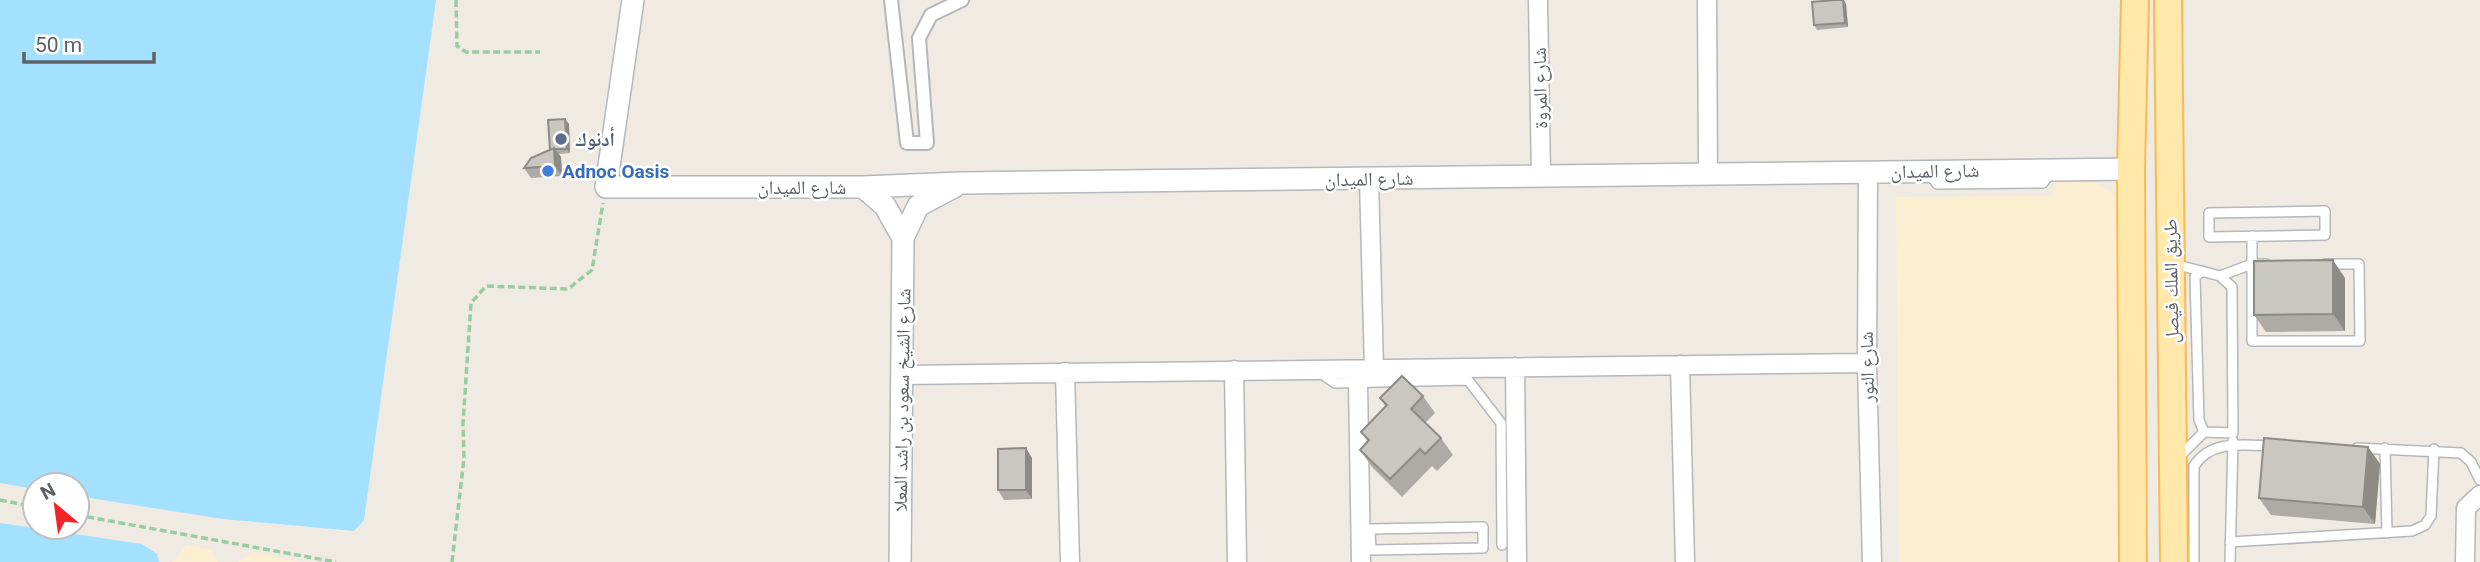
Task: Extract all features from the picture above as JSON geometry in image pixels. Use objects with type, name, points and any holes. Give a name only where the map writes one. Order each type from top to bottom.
[{"type":"main road","name":"طريق الملك فيصل","points":[[2133,562],[2131,169],[2135,0]]},
{"type":"main road","name":"طريق الملك فيصل","points":[[2168,0],[2174,562]]},
{"type":"street","points":[[606,187],[633,0]]},
{"type":"street","points":[[891,0],[907,144],[927,143],[919,38],[930,15],[962,0]]},
{"type":"street","name":"شارع المروة","points":[[1538,0],[1541,176]]},
{"type":"street","points":[[1707,0],[1708,174]]},
{"type":"street","name":"شارع الميدان","points":[[606,187],[863,187],[961,183],[2131,169]]},
{"type":"street","name":"شارع النور","points":[[1868,172],[1867,363],[1872,562]]},
{"type":"street","points":[[1369,180],[1374,369]]},
{"type":"street","name":"شارع الشيخ سعود بن راشد المعلا","points":[[900,562],[903,238],[918,206],[961,183]]},
{"type":"street","name":"شارع الشيخ سعود بن راشد المعلا","points":[[863,187],[885,206],[903,238]]},
{"type":"street","points":[[903,374],[1867,363]]},
{"type":"street","points":[[1680,365],[1685,562]]},
{"type":"street","points":[[1512,553],[1515,367]]},
{"type":"street","points":[[1361,562],[1358,383],[1374,369]]},
{"type":"street","points":[[1234,370],[1237,562]]},
{"type":"street","points":[[1065,372],[1070,562]]},
{"type":"street","points":[[2465,562],[2466,508],[2480,495]]},
{"type":"lane","points":[[2325,211],[2325,235],[2252,236],[2209,237],[2209,213],[2325,211]]},
{"type":"lane","points":[[2252,236],[2252,341],[2360,341],[2359,264],[2319,264]]},
{"type":"lane","points":[[2170,264],[2220,276],[2232,287],[2233,445],[2230,562]]},
{"type":"lane","points":[[2220,276],[2252,264],[2279,264]]},
{"type":"lane","points":[[2202,271],[2195,277],[2199,420],[2204,432]]},
{"type":"lane","points":[[1315,369],[1335,383],[1468,380],[1501,423],[1512,553]]},
{"type":"lane","points":[[2174,462],[2204,432],[2233,433]]},
{"type":"lane","points":[[2194,562],[2194,466],[2208,452],[2233,445],[2288,446]]},
{"type":"lane","points":[[2344,447],[2434,449],[2461,453],[2471,462],[2480,480]]},
{"type":"lane","points":[[2385,448],[2387,533]]},
{"type":"lane","points":[[2230,542],[2412,531],[2425,525],[2431,516],[2434,449]]},
{"type":"lane","points":[[1483,527],[1483,539],[1483,548],[1371,550],[1370,529],[1483,527]]},
{"type":"lane","points":[[1483,539],[1512,553]]},
{"type":"path","points":[[456,0],[457,47],[466,52],[540,52]]},
{"type":"path","points":[[452,562],[464,458],[463,423],[471,303],[486,286],[568,289],[592,270],[606,187]]},
{"type":"path","points":[[0,500],[21,504]]},
{"type":"path","points":[[91,518],[336,562]]},
{"type":"sand","points":[[2060,175],[2087,177],[2113,193],[2122,220],[2124,562],[1899,562],[1896,197],[2052,196]]},
{"type":"sand","points":[[187,545],[211,550],[217,562],[172,562]]},
{"type":"sand","points":[[253,552],[300,562],[238,562]]},
{"type":"water","points":[[0,0],[436,0],[364,520],[354,531],[223,519],[91,498],[91,471],[21,471],[21,487],[0,483]]},
{"type":"water","points":[[0,523],[21,526],[21,541],[91,541],[91,536],[142,544],[157,554],[159,562],[0,562]]},
{"type":"building","points":[[1843,0],[1845,23],[1814,25],[1812,2]]},
{"type":"building","name":"أدنوك","points":[[565,119],[567,149],[550,150],[548,120]]},
{"type":"building","points":[[554,148],[555,166],[524,168],[531,158]]},
{"type":"building","points":[[2333,260],[2333,314],[2254,315],[2254,261]]},
{"type":"building","points":[[1402,376],[1423,396],[1411,409],[1441,438],[1425,454],[1420,449],[1390,479],[1360,450],[1369,440],[1361,432],[1387,405],[1380,398]]},
{"type":"building","points":[[2264,438],[2368,447],[2363,507],[2259,498]]},
{"type":"building","points":[[1026,448],[1026,490],[998,490],[998,449]]},
{"type":"place","name":"أدنوك","points":[[561,139]]},
{"type":"place","name":"Adnoc Oasis","points":[[548,171]]}]
